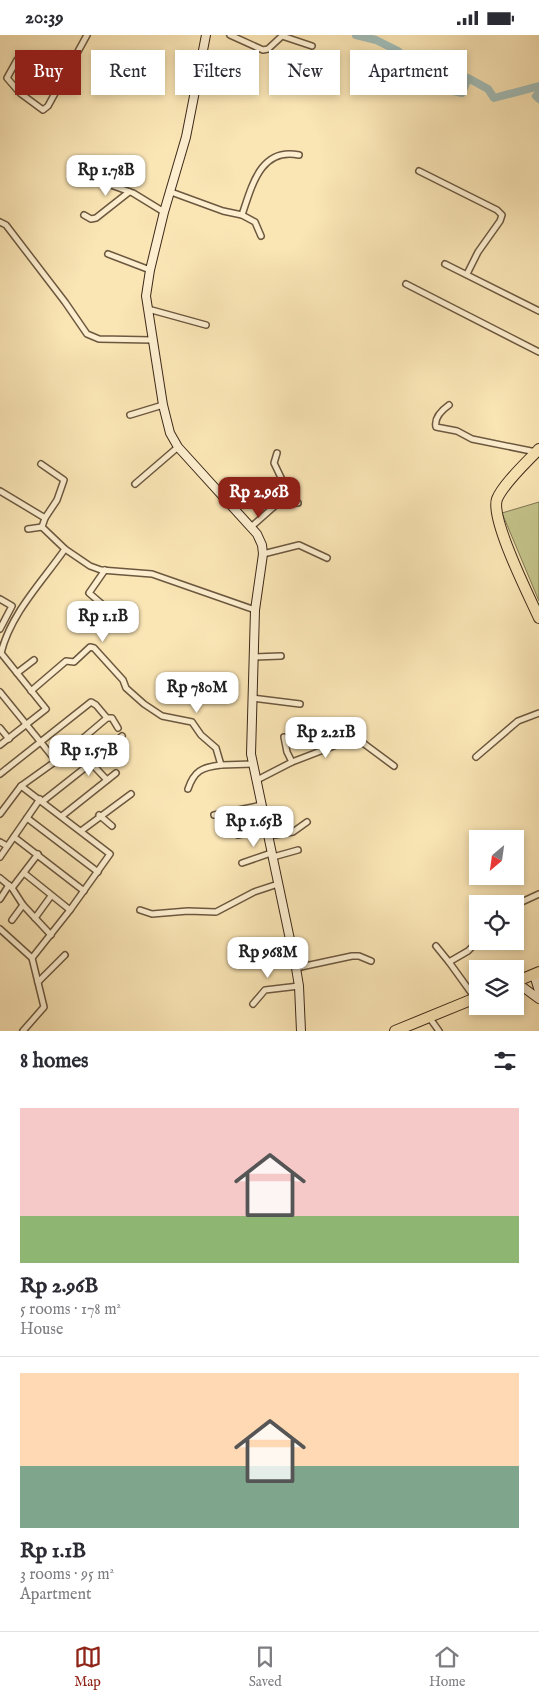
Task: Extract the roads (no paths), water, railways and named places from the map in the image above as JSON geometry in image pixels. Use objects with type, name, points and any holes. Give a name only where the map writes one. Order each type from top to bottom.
[{"type":"highway","points":[[538,451],[501,493],[496,508],[502,534],[539,618]]},
{"type":"highway","points":[[524,978],[536,973]]},
{"type":"highway","points":[[395,1031],[469,1000]]},
{"type":"street","points":[[79,50],[87,35]]},
{"type":"street","points":[[206,35],[186,137],[164,212],[150,270],[146,296],[147,309],[163,405],[170,433],[178,447],[260,539],[262,554],[255,610],[253,657],[253,764],[296,968],[299,986],[301,1031]]},
{"type":"street","points":[[230,35],[263,50],[268,49],[282,36],[312,46]]},
{"type":"street","points":[[15,63],[8,75],[8,80],[15,88]]},
{"type":"street","points":[[23,95],[43,110],[48,106],[54,95]]},
{"type":"street","points":[[242,215],[260,169],[266,161],[282,153],[299,155]]},
{"type":"street","points":[[419,171],[497,210],[502,215],[500,221],[472,262],[468,274]]},
{"type":"street","points":[[75,172],[129,192],[164,212]]},
{"type":"street","points":[[84,215],[91,219],[96,218],[129,192]]},
{"type":"street","points":[[171,192],[223,211],[242,215],[255,222],[261,236]]},
{"type":"street","points":[[0,221],[6,225],[87,334],[99,339],[152,340]]},
{"type":"street","points":[[108,254],[150,270]]},
{"type":"street","points":[[446,264],[539,311]]},
{"type":"street","points":[[406,285],[539,352]]},
{"type":"street","points":[[147,309],[206,325]]},
{"type":"street","points":[[130,415],[163,405]]},
{"type":"street","points":[[449,405],[441,411],[435,423],[436,427],[459,431],[472,439],[538,451]]},
{"type":"street","points":[[135,484],[178,447]]},
{"type":"street","points":[[251,527],[277,504],[286,489],[274,463],[277,453]]},
{"type":"street","points":[[41,464],[64,480],[42,527]]},
{"type":"street","points":[[0,491],[45,518]]},
{"type":"street","points":[[277,504],[298,503]]},
{"type":"street","points":[[28,529],[42,527]]},
{"type":"street","points":[[42,527],[65,549],[90,566],[105,570],[152,574],[255,610]]},
{"type":"street","points":[[262,554],[299,545],[327,558]]},
{"type":"street","points":[[0,745],[46,709],[1,653],[20,609],[40,585],[65,549]]},
{"type":"street","points":[[105,570],[89,593],[117,617]]},
{"type":"street","points":[[0,598],[20,609]]},
{"type":"street","points":[[0,598],[12,606],[0,629]]},
{"type":"street","points":[[31,691],[66,661],[74,663],[90,647],[94,648],[123,680],[126,688],[144,704],[162,716],[192,722],[201,735],[216,748],[220,765]]},
{"type":"street","points":[[253,657],[281,656]]},
{"type":"street","points":[[17,673],[34,660]]},
{"type":"street","points":[[0,692],[56,761]]},
{"type":"street","points":[[252,698],[300,704]]},
{"type":"street","points":[[0,774],[91,702],[107,718],[112,718],[118,728]]},
{"type":"street","points":[[476,757],[518,721],[539,713]]},
{"type":"street","points":[[0,813],[21,786],[56,761],[107,718]]},
{"type":"street","points":[[0,728],[9,739]]},
{"type":"street","points":[[0,857],[42,800],[91,763],[122,736]]},
{"type":"street","points":[[284,737],[287,752],[292,762]]},
{"type":"street","points":[[257,781],[292,762],[356,739],[394,766]]},
{"type":"street","points":[[76,745],[107,780]]},
{"type":"street","points":[[188,789],[193,775],[204,767],[253,764]]},
{"type":"street","points":[[62,816],[116,773]]},
{"type":"street","points":[[21,786],[42,800],[109,853],[98,872],[32,958]]},
{"type":"street","points":[[81,831],[99,815],[130,794]]},
{"type":"street","points":[[214,815],[262,805]]},
{"type":"street","points":[[99,815],[112,826]]},
{"type":"street","points":[[27,818],[98,872]]},
{"type":"street","points":[[238,835],[293,832],[307,823]]},
{"type":"street","points":[[14,837],[84,891]]},
{"type":"street","points":[[0,842],[7,846]]},
{"type":"street","points":[[242,863],[298,850]]},
{"type":"street","points":[[0,899],[24,873],[38,854]]},
{"type":"street","points":[[24,873],[70,910]]},
{"type":"street","points":[[0,878],[11,887],[23,905],[51,935]]},
{"type":"street","points":[[140,910],[152,914],[188,911],[216,912],[254,892],[278,884]]},
{"type":"street","points":[[524,901],[539,894]]},
{"type":"street","points":[[35,918],[51,895]]},
{"type":"street","points":[[12,920],[23,905]]},
{"type":"street","points":[[0,929],[32,958],[44,1004],[43,1010],[23,1031]]},
{"type":"street","points":[[436,946],[469,988]]},
{"type":"street","points":[[448,962],[469,950]]},
{"type":"street","points":[[38,982],[65,955]]},
{"type":"street","points":[[296,968],[352,956],[359,956],[371,961]]},
{"type":"street","points":[[536,973],[539,991]]},
{"type":"street","points":[[253,1004],[264,990],[299,986]]},
{"type":"street","points":[[524,988],[539,999]]},
{"type":"street","points":[[429,1016],[439,1031]]},
{"type":"waterway","points":[[356,35],[376,40],[398,51],[403,55],[405,64],[430,89],[442,80],[449,90],[462,93],[468,78],[488,89],[494,98],[539,86]]},
{"type":"waterway","points":[[539,93],[536,96],[539,99]]}]
